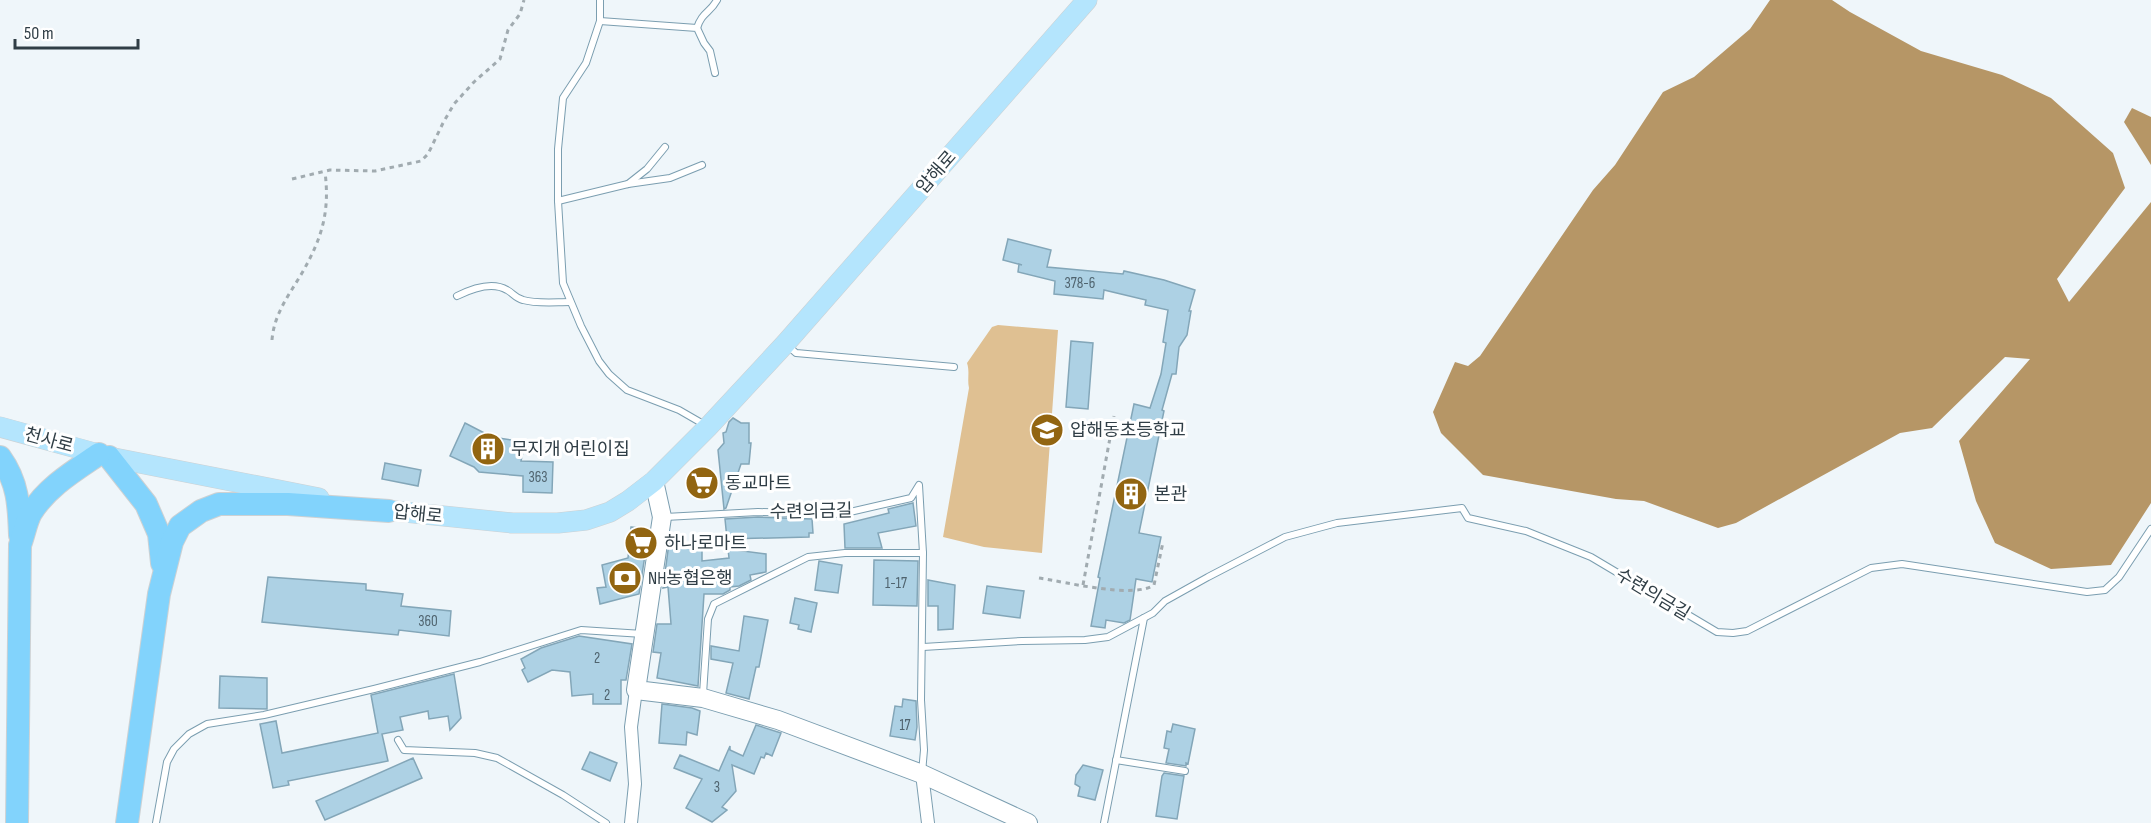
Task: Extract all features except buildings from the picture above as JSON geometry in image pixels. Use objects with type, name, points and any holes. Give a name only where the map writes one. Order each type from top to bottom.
[{"type":"highway","points":[[20,545],[30,515],[44,496],[63,478],[104,456],[146,504],[159,534],[162,565],[159,594],[127,823]]},
{"type":"highway","points":[[0,457],[11,472],[19,508],[17,823]]},
{"type":"highway","points":[[159,594],[172,542],[180,526],[201,511],[219,504],[288,504],[389,511]]},
{"type":"main road","name":"압해로","points":[[104,456],[389,511],[512,523],[586,520],[610,512],[654,481],[708,427],[785,344],[1087,0]]},
{"type":"main road","name":"천사로","points":[[0,427],[104,456]]},
{"type":"street","points":[[631,823],[634,784],[631,727],[662,517],[654,481]]},
{"type":"street","points":[[636,690],[703,698],[778,720],[922,774],[1028,823]]},
{"type":"street","points":[[922,774],[928,823]]},
{"type":"lane","points":[[600,0],[600,21],[586,63],[563,98],[558,149],[562,275],[570,302],[599,361],[609,374],[627,390],[679,410],[708,427]]},
{"type":"lane","points":[[715,73],[710,51],[698,28],[701,17],[717,0]]},
{"type":"lane","points":[[600,21],[698,28]]},
{"type":"lane","points":[[628,184],[647,169],[665,147]]},
{"type":"lane","points":[[558,201],[628,184],[670,178],[702,165]]},
{"type":"lane","points":[[457,296],[475,288],[486,287],[508,290],[516,298],[525,301],[570,302]]},
{"type":"lane","points":[[785,344],[796,353],[954,367]]},
{"type":"lane","name":"수련의금길","points":[[662,517],[759,512],[841,514],[910,498],[919,485],[923,553],[921,700],[924,750],[922,774]]},
{"type":"lane","name":"수련의금길","points":[[923,647],[1085,640],[1108,636],[1153,613],[1165,601],[1285,537],[1337,523],[1462,508],[1468,518],[1526,531],[1591,557],[1717,632],[1733,633],[1747,631],[1871,568],[1902,564],[2087,592],[2105,590],[2119,578],[2151,529]]},
{"type":"lane","points":[[703,698],[708,618],[714,604],[808,557],[845,553],[923,553]]},
{"type":"lane","points":[[1104,823],[1144,618]]},
{"type":"lane","points":[[156,823],[167,762],[174,749],[189,734],[207,724],[264,715],[374,689],[480,662],[581,630],[644,634]]},
{"type":"lane","points":[[398,740],[404,750],[475,753],[504,761],[606,823]]},
{"type":"lane","points":[[1116,760],[1185,771]]},
{"type":"path","points":[[292,179],[325,172],[375,171],[421,161],[428,154],[442,123],[454,104],[500,59],[508,30],[520,14],[524,0]]},
{"type":"path","points":[[272,340],[276,319],[322,230],[327,208],[325,172]]},
{"type":"path","points":[[1083,585],[1114,416]]},
{"type":"path","points":[[1039,578],[1122,591],[1150,588],[1154,585],[1163,543]]},
{"type":"shaded area","points":[[1770,0],[1832,0],[1921,51],[2002,75],[2051,98],[2113,153],[2125,188],[2057,279],[2069,302],[2151,202],[2151,503],[2111,565],[2051,569],[1995,543],[1976,501],[1959,441],[2030,359],[2005,357],[1932,428],[1900,433],[1736,523],[1718,528],[1644,501],[1616,499],[1483,475],[1441,433],[1433,412],[1455,362],[1468,366],[1480,356],[1593,190],[1615,165],[1663,92],[1694,77],[1750,29]]},
{"type":"shaded area","points":[[2132,108],[2151,117],[2151,165],[2124,122]]},
{"type":"shaded area","points":[[998,325],[1058,330],[1042,553],[984,547],[943,537],[969,388],[967,363],[992,327]]},
{"type":"place","name":"압해동초등학교","points":[[1047,430]]},
{"type":"place","name":"무지개 어린이집","points":[[488,449]]},
{"type":"place","name":"동교마트","points":[[702,483]]},
{"type":"place","name":"본관","points":[[1131,494]]},
{"type":"place","name":"하나로마트","points":[[641,543]]},
{"type":"place","name":"NH농협은행","points":[[625,578]]}]
